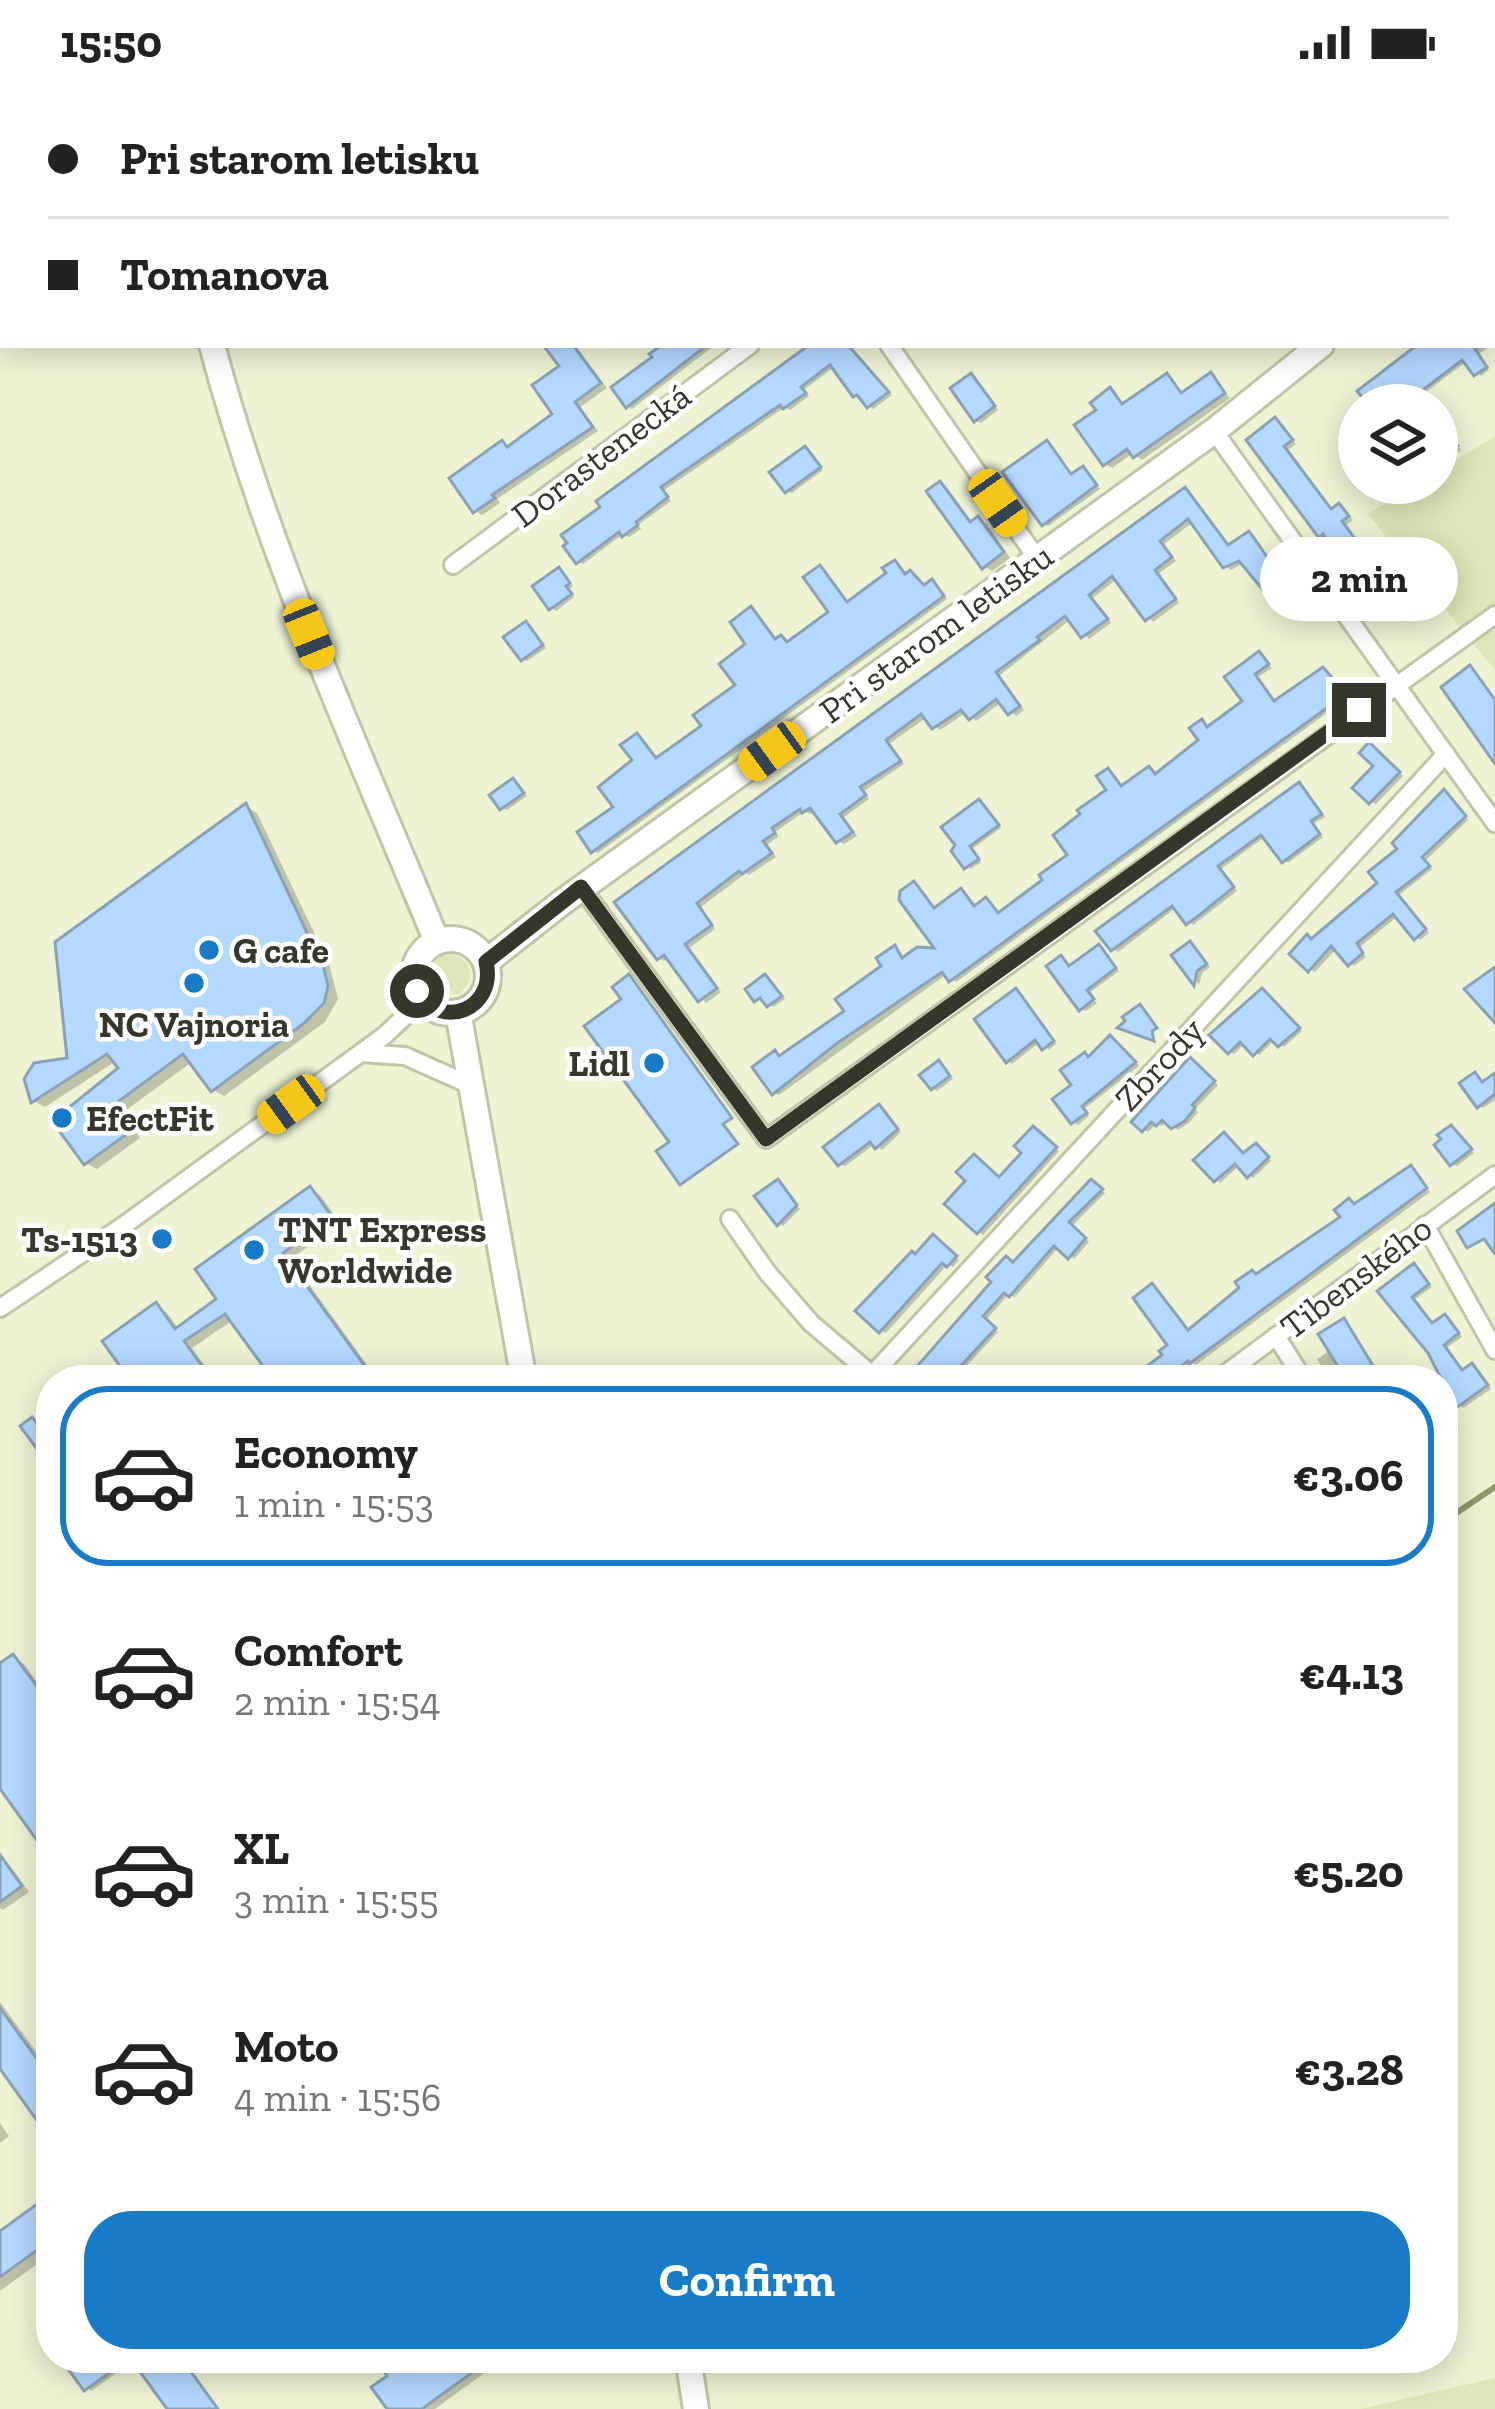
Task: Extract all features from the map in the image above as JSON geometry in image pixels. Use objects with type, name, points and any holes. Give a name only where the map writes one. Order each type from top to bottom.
[{"type":"main road","points":[[213,348],[280,557],[353,747],[436,942]]},
{"type":"main road","name":"Pri starom letisku","points":[[458,1012],[473,1006],[484,994],[486,962],[581,887],[1038,560],[1214,431],[1317,348]]},
{"type":"main road","points":[[486,962],[463,941],[436,942],[416,964],[414,980],[422,1000],[442,1012],[458,1012],[521,1365]]},
{"type":"main road","points":[[690,2373],[696,2409]]},
{"type":"street","name":"Dorastenecká","points":[[452,565],[746,348]]},
{"type":"street","points":[[891,348],[1038,560]]},
{"type":"street","points":[[1214,431],[1495,823]]},
{"type":"street","points":[[581,887],[766,1139],[1495,615]]},
{"type":"street","name":"Zbrody","points":[[886,1365],[1446,754]]},
{"type":"street","points":[[0,1308],[123,1226],[360,1053],[422,1000]]},
{"type":"street","points":[[360,1053],[405,1055],[470,1085]]},
{"type":"street","name":"Tibenského","points":[[1237,1365],[1495,1175]]},
{"type":"street","points":[[730,1220],[811,1323],[861,1365]]},
{"type":"street","points":[[1425,1225],[1495,1350]]},
{"type":"street","points":[[1276,1336],[1294,1365]]},
{"type":"green space","points":[[1495,436],[1495,670],[1368,514],[1384,504],[1458,504],[1458,459]]},
{"type":"green space","points":[[450,955],[464,961],[470,975],[464,989],[450,995],[436,989],[430,975],[436,961]]},
{"type":"green space","points":[[1495,2378],[1495,2409],[1360,2409]]},
{"type":"building","points":[[545,348],[575,348],[601,383],[575,402],[593,427],[473,513],[449,478],[502,440],[507,447],[552,414],[532,385],[559,366]]},
{"type":"building","points":[[658,348],[703,348],[626,408],[611,387],[652,357],[649,354]]},
{"type":"building","points":[[805,348],[851,348],[889,392],[867,408],[830,365],[801,387],[806,393],[783,409],[780,405],[661,487],[668,497],[638,525],[622,537],[619,532],[576,564],[561,535],[600,507],[596,501]]},
{"type":"building","points":[[1413,348],[1476,348],[1487,367],[1474,376],[1462,360],[1431,384],[1366,384]]},
{"type":"building","points":[[1211,372],[1225,393],[1133,458],[1127,449],[1103,466],[1074,425],[1096,410],[1090,403],[1110,387],[1122,404],[1167,373],[1181,393]]},
{"type":"building","points":[[971,373],[995,406],[974,422],[950,388]]},
{"type":"building","points":[[1275,417],[1293,440],[1284,446],[1331,509],[1340,504],[1349,516],[1342,521],[1382,576],[1389,570],[1406,601],[1383,618],[1323,534],[1319,538],[1246,440]]},
{"type":"building","points":[[1047,440],[1071,474],[1083,466],[1097,485],[1042,526],[1002,472]]},
{"type":"building","points":[[805,446],[821,467],[785,493],[769,472]]},
{"type":"building","points":[[940,481],[970,522],[978,516],[1004,552],[982,569],[926,491]]},
{"type":"building","points":[[1185,487],[1228,545],[1249,531],[1285,583],[1268,596],[1239,561],[1223,568],[1188,519],[1160,541],[1172,557],[1155,570],[1176,599],[1145,621],[1112,576],[1089,595],[1108,619],[1081,638],[1065,616],[996,672],[1020,706],[1008,715],[996,699],[969,720],[961,710],[932,729],[921,714],[886,740],[901,761],[860,787],[866,795],[840,814],[853,832],[836,843],[810,808],[802,813],[800,809],[772,828],[775,833],[763,841],[772,853],[697,903],[712,925],[685,944],[717,988],[698,1002],[664,955],[657,960],[614,902]]},
{"type":"building","points":[[895,560],[905,574],[910,570],[924,585],[932,579],[944,596],[591,853],[577,832],[613,807],[598,787],[632,760],[620,745],[637,733],[656,758],[701,726],[693,715],[735,685],[719,664],[745,644],[730,622],[751,606],[775,639],[781,635],[787,642],[828,612],[803,577],[820,565],[847,602],[886,573],[882,568]]},
{"type":"building","points":[[559,567],[572,594],[549,610],[532,586]]},
{"type":"building","points":[[526,621],[543,645],[521,661],[503,637]]},
{"type":"building","points":[[1259,651],[1269,664],[1255,674],[1274,701],[1323,667],[1346,694],[949,982],[942,972],[836,1044],[772,1095],[752,1067],[775,1050],[779,1056],[844,1011],[835,999],[881,966],[876,958],[895,945],[902,958],[917,947],[934,948],[899,900],[900,891],[914,881],[934,908],[961,888],[974,906],[986,897],[998,913],[1067,855],[1053,835],[1106,790],[1096,776],[1108,768],[1121,786],[1149,766],[1155,774],[1198,740],[1189,728],[1202,719],[1207,727],[1242,701],[1224,677]]},
{"type":"building","points":[[1470,665],[1495,700],[1495,764],[1441,687]]},
{"type":"building","points":[[1369,742],[1400,772],[1369,804],[1352,788],[1373,766],[1359,753]]},
{"type":"building","points":[[513,778],[524,793],[500,810],[489,795]]},
{"type":"building","points":[[1299,782],[1322,814],[1311,821],[1320,834],[1282,863],[1261,835],[1218,866],[1234,887],[1202,913],[1186,925],[1172,906],[1111,951],[1095,931]]},
{"type":"building","points":[[1444,789],[1466,816],[1422,857],[1430,866],[1396,892],[1426,929],[1414,940],[1393,914],[1357,943],[1363,953],[1348,966],[1331,946],[1308,972],[1289,954],[1307,934],[1311,939],[1377,883],[1368,872],[1397,849],[1392,843]]},
{"type":"building","points":[[979,799],[999,825],[970,846],[979,859],[964,869],[951,851],[955,845],[941,827]]},
{"type":"building","name":"NC Vajnoria","points":[[246,803],[324,969],[328,986],[324,1003],[211,1092],[183,1054],[112,1106],[131,1131],[84,1165],[52,1121],[118,1068],[107,1054],[31,1103],[24,1079],[34,1063],[67,1058],[55,942]]},
{"type":"building","points":[[1190,941],[1207,964],[1197,971],[1194,986],[1171,955]]},
{"type":"building","points":[[1099,944],[1116,968],[1087,990],[1094,999],[1079,1011],[1046,966],[1061,955],[1069,966]]},
{"type":"building","points":[[1495,967],[1495,1023],[1464,989]]},
{"type":"building","name":"Lidl","points":[[629,974],[732,1118],[723,1124],[738,1144],[680,1185],[656,1151],[669,1142],[584,1026],[621,999],[612,987]]},
{"type":"building","points":[[765,974],[782,996],[767,1007],[760,998],[754,1002],[745,989]]},
{"type":"building","points":[[1016,988],[1054,1041],[1042,1050],[1035,1040],[1006,1063],[974,1019]]},
{"type":"building","points":[[1262,988],[1300,1028],[1278,1047],[1270,1039],[1253,1056],[1240,1042],[1228,1054],[1209,1035]]},
{"type":"building","points":[[1140,1004],[1157,1028],[1152,1031],[1154,1041],[1117,1028],[1125,1021],[1122,1017]]},
{"type":"building","points":[[1110,1035],[1136,1062],[1082,1106],[1087,1113],[1071,1124],[1052,1099],[1071,1085],[1060,1070],[1085,1052],[1088,1057]]},
{"type":"building","points":[[1190,1057],[1215,1081],[1192,1105],[1195,1108],[1185,1121],[1171,1129],[1162,1120],[1156,1126],[1151,1122],[1142,1132],[1131,1122]]},
{"type":"building","points":[[939,1060],[950,1076],[931,1090],[919,1075]]},
{"type":"building","points":[[1475,1072],[1482,1082],[1495,1073],[1495,1094],[1477,1108],[1459,1083]]},
{"type":"building","points":[[879,1104],[898,1129],[875,1149],[870,1142],[838,1166],[823,1147]]},
{"type":"building","points":[[1451,1125],[1472,1149],[1450,1166],[1434,1145],[1441,1139],[1437,1135]]},
{"type":"building","points":[[1033,1126],[1057,1147],[977,1234],[944,1204],[965,1181],[956,1172],[974,1154],[999,1177],[1021,1153],[1014,1146]]},
{"type":"building","points":[[1224,1132],[1243,1153],[1256,1143],[1269,1157],[1247,1178],[1235,1164],[1214,1182],[1193,1160]]},
{"type":"building","points":[[1411,1165],[1427,1188],[1189,1364],[1148,1365],[1167,1345],[1133,1298],[1152,1283],[1188,1330],[1239,1288],[1235,1282],[1252,1270],[1256,1274],[1340,1217],[1334,1210],[1349,1198],[1354,1204]]},
{"type":"building","points":[[778,1179],[797,1205],[777,1226],[754,1196]]},
{"type":"building","points":[[1091,1179],[1103,1189],[1069,1222],[1086,1238],[1068,1259],[1054,1246],[1009,1297],[1004,1293],[983,1316],[996,1328],[962,1365],[918,1365],[991,1282],[986,1277],[1006,1256],[1013,1262]]},
{"type":"building","points":[[310,1186],[332,1217],[283,1253],[364,1365],[262,1365],[225,1314],[184,1341],[201,1365],[119,1365],[102,1341],[156,1302],[175,1329],[216,1299],[195,1269]]},
{"type":"building","points":[[1495,1203],[1495,1254],[1484,1239],[1467,1248],[1457,1231]]},
{"type":"building","points":[[933,1234],[957,1256],[947,1267],[942,1263],[879,1333],[855,1311]]},
{"type":"building","points":[[1414,1263],[1429,1284],[1412,1297],[1432,1323],[1445,1314],[1459,1333],[1444,1345],[1462,1370],[1472,1363],[1488,1385],[1458,1407],[1458,1365],[1434,1365],[1377,1291]]},
{"type":"building","points":[[1344,1318],[1373,1365],[1337,1365],[1318,1334]]},
{"type":"building","points":[[32,1417],[36,1422],[36,1448],[20,1426]]},
{"type":"building","points":[[13,1654],[36,1685],[36,1839],[0,1789],[0,1663]]},
{"type":"building","points":[[0,1855],[22,1886],[0,1902]]},
{"type":"building","points":[[0,2008],[36,2057],[36,2119],[0,2069]]},
{"type":"building","points":[[36,2205],[36,2251],[0,2277],[0,2231]]},
{"type":"building","points":[[71,2373],[109,2373],[84,2391]]},
{"type":"building","points":[[141,2373],[192,2373],[218,2409],[167,2409]]},
{"type":"building","points":[[471,2373],[422,2409],[387,2409],[371,2387],[387,2376]]},
{"type":"waterway","points":[[1458,1512],[1495,1487]]},
{"type":"place","name":"G cafe","points":[[209,950]]},
{"type":"place","name":"NC Vajnoria","points":[[194,983]]},
{"type":"place","name":"Lidl","points":[[654,1063]]},
{"type":"place","name":"EfectFit","points":[[62,1118]]},
{"type":"place","name":"Ts-1513","points":[[162,1239]]},
{"type":"place","name":"TNT Express Worldwide","points":[[254,1250]]},
{"type":"route","points":[[417,991],[422,1000],[442,1012],[473,1006],[486,989],[486,962],[581,887],[766,1139],[1359,710]]}]
